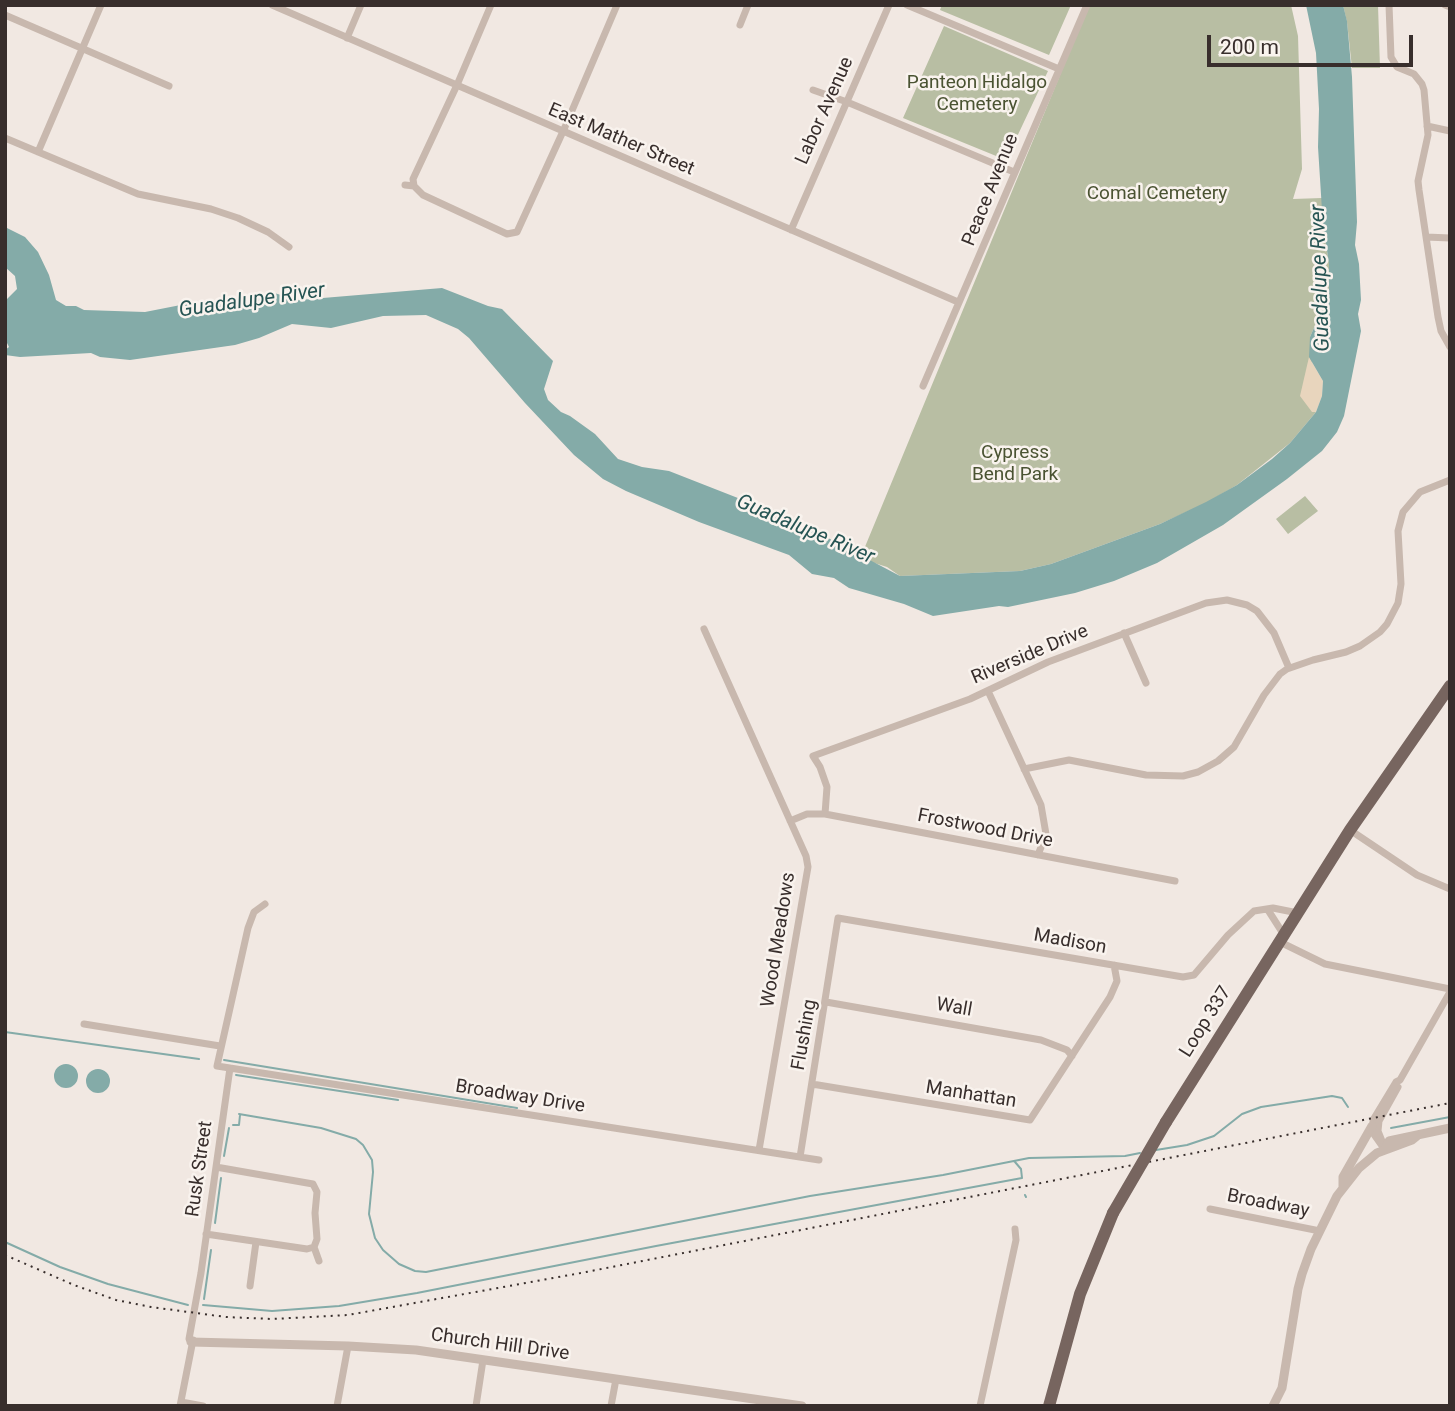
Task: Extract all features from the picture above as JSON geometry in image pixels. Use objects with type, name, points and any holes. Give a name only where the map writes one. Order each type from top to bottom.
[{"type":"main road","name":"Loop 337","points":[[1049,1406],[1080,1294],[1113,1213],[1166,1122],[1350,831],[1450,686]]},
{"type":"street","points":[[38,152],[102,5]]},
{"type":"street","name":"East Mather Street","points":[[272,5],[958,302]]},
{"type":"street","points":[[347,38],[361,5]]},
{"type":"street","points":[[491,5],[413,179],[414,186],[422,194],[507,233],[514,233],[520,228],[617,5]]},
{"type":"street","points":[[740,26],[748,5]]},
{"type":"street","name":"Labor Avenue","points":[[791,230],[889,5]]},
{"type":"street","points":[[907,5],[1059,69]]},
{"type":"street","name":"Peace Avenue","points":[[923,386],[1087,5]]},
{"type":"street","points":[[1390,5],[1391,57],[1397,66],[1415,74],[1423,84],[1427,126],[1418,181],[1441,331],[1450,346]]},
{"type":"street","points":[[5,15],[169,86]]},
{"type":"street","points":[[813,90],[1014,172]]},
{"type":"street","points":[[1427,126],[1450,131]]},
{"type":"street","points":[[5,138],[138,194],[211,209],[238,218],[268,232],[289,247]]},
{"type":"street","points":[[405,185],[414,186]]},
{"type":"street","points":[[1426,237],[1450,238]]},
{"type":"street","points":[[1024,769],[1069,760],[1146,775],[1183,776],[1198,772],[1230,751],[1272,682],[1289,668],[1346,652],[1380,632],[1398,603],[1401,572],[1398,531],[1403,512],[1420,492],[1450,480]]},
{"type":"street","name":"Riverside Drive","points":[[825,814],[827,787],[820,766],[813,756],[988,691],[1027,670],[1206,603],[1227,600],[1239,602],[1257,611],[1268,624],[1289,668]]},
{"type":"street","name":"Wood Meadows","points":[[704,629],[806,856],[807,874],[759,1150]]},
{"type":"street","points":[[1124,633],[1146,683]]},
{"type":"street","points":[[988,691],[1041,805],[1046,834],[1038,855]]},
{"type":"street","name":"Frostwood Drive","points":[[790,821],[807,814],[825,814],[1175,881]]},
{"type":"street","points":[[1350,831],[1417,875],[1450,889]]},
{"type":"street","points":[[84,1024],[220,1046],[248,928],[254,912],[265,904]]},
{"type":"street","name":"Madison","points":[[838,918],[1183,977],[1191,976],[1249,915],[1258,909],[1268,909]]},
{"type":"street","points":[[1299,913],[1268,909],[1282,939],[1312,959],[1342,969],[1450,990],[1373,1120],[1343,1177],[1343,1187]]},
{"type":"street","name":"Flushing","points":[[800,1157],[838,918]]},
{"type":"street","name":"Manhattan","points":[[812,1084],[1030,1120],[1115,988],[1117,981],[1114,965]]},
{"type":"street","name":"Wall","points":[[826,1002],[1041,1040],[1067,1050],[1072,1056]]},
{"type":"street","name":"Broadway Drive","points":[[220,1046],[217,1066],[819,1160]]},
{"type":"street","name":"Rusk Street","points":[[180,1404],[230,1068]]},
{"type":"street","points":[[1385,1150],[1378,1131],[1379,1121],[1400,1084],[1399,1080]]},
{"type":"street","points":[[1372,1126],[1376,1140],[1385,1150]]},
{"type":"street","points":[[1273,1406],[1282,1388],[1298,1289],[1320,1231],[1343,1187],[1371,1158],[1385,1150],[1417,1136],[1450,1128]]},
{"type":"street","points":[[216,1167],[308,1181],[314,1186],[317,1192],[317,1239],[314,1247],[319,1261]]},
{"type":"street","name":"Broadway","points":[[1210,1209],[1320,1231]]},
{"type":"street","points":[[980,1406],[1016,1240],[1015,1229]]},
{"type":"street","points":[[206,1234],[307,1249],[314,1247]]},
{"type":"street","points":[[250,1286],[256,1242]]},
{"type":"street","name":"Church Hill Drive","points":[[191,1342],[416,1350],[802,1406]]},
{"type":"street","points":[[339,1406],[348,1346]]},
{"type":"street","points":[[476,1406],[483,1360]]},
{"type":"street","points":[[611,1406],[616,1379]]},
{"type":"street","points":[[180,1404],[203,1406]]},
{"type":"green space","points":[[942,5],[1071,5],[1049,55],[940,10]]},
{"type":"green space","points":[[1089,5],[1291,5],[1298,36],[1302,169],[1293,199],[1322,198],[1329,263],[1329,293],[1310,337],[1316,412],[1290,443],[1237,485],[1160,524],[1051,564],[1020,571],[900,576],[887,567],[868,561],[862,554]]},
{"type":"green space","points":[[1343,5],[1378,5],[1380,68],[1352,68]]},
{"type":"green space","name":"Panteon Hidalgo Cemetery","points":[[944,26],[1048,71],[1006,160],[903,118]]},
{"type":"green space","points":[[1305,496],[1318,511],[1288,534],[1276,519]]},
{"type":"sand","points":[[1309,357],[1323,381],[1322,396],[1316,412],[1312,412],[1300,396]]},
{"type":"water","name":"Guadalupe River","points":[[1306,5],[1343,5],[1347,21],[1352,77],[1357,222],[1355,245],[1359,264],[1361,300],[1358,314],[1361,331],[1344,416],[1337,432],[1322,451],[1223,525],[1157,563],[1114,581],[1075,593],[1008,607],[933,616],[904,604],[849,588],[834,578],[812,574],[789,555],[699,522],[603,479],[574,455],[469,338],[458,329],[426,315],[383,316],[331,328],[292,324],[235,345],[130,360],[100,357],[91,353],[20,357],[5,355],[5,350],[9,347],[5,339],[5,305],[17,289],[15,276],[5,267],[5,227],[25,237],[38,252],[49,275],[56,300],[66,306],[76,306],[84,310],[145,312],[207,300],[274,293],[299,300],[442,288],[502,309],[553,361],[544,389],[548,400],[561,412],[595,434],[618,459],[642,467],[669,471],[794,520],[900,576],[1020,571],[1051,564],[1160,524],[1237,485],[1290,443],[1316,412],[1322,396],[1323,381],[1309,357],[1310,337],[1329,293],[1329,263],[1323,226],[1318,147],[1316,53]]},
{"type":"water","points":[[66,1064],[77,1071],[78,1076],[71,1087],[66,1088],[55,1081],[54,1076],[61,1065]]},
{"type":"water","points":[[98,1069],[109,1076],[110,1081],[103,1092],[98,1093],[87,1086],[86,1081],[93,1070]]},
{"type":"waterway","points":[[5,1032],[199,1059]]},
{"type":"waterway","points":[[224,1060],[517,1108]]},
{"type":"waterway","points":[[236,1075],[398,1100]]},
{"type":"waterway","points":[[1156,1150],[1187,1145],[1214,1136],[1242,1114],[1261,1107],[1332,1096],[1342,1098],[1348,1107]]},
{"type":"waterway","points":[[239,1114],[321,1128],[356,1139],[372,1160],[369,1214],[375,1238],[383,1250],[399,1264],[415,1271],[426,1272],[810,1196],[1029,1158],[1125,1156],[1140,1153]]},
{"type":"waterway","points":[[233,1125],[239,1125],[240,1115]]},
{"type":"waterway","points":[[1391,1128],[1450,1117]]},
{"type":"waterway","points":[[224,1156],[229,1128]]},
{"type":"waterway","points":[[203,1305],[272,1311],[339,1306],[417,1293],[1022,1178],[1021,1169],[1015,1162]]},
{"type":"waterway","points":[[215,1223],[221,1178]]},
{"type":"waterway","points":[[5,1242],[60,1267],[108,1284],[188,1305]]},
{"type":"waterway","points":[[204,1299],[211,1250]]},
{"type":"railway","points":[[5,1255],[116,1300],[151,1307],[226,1317],[272,1319],[348,1315],[581,1273],[1450,1103]]},
{"type":"park label","name":"Comal Cemetery","points":[[1157,194]]},
{"type":"park label","name":"Cypress Bend Park","points":[[1015,464]]}]
